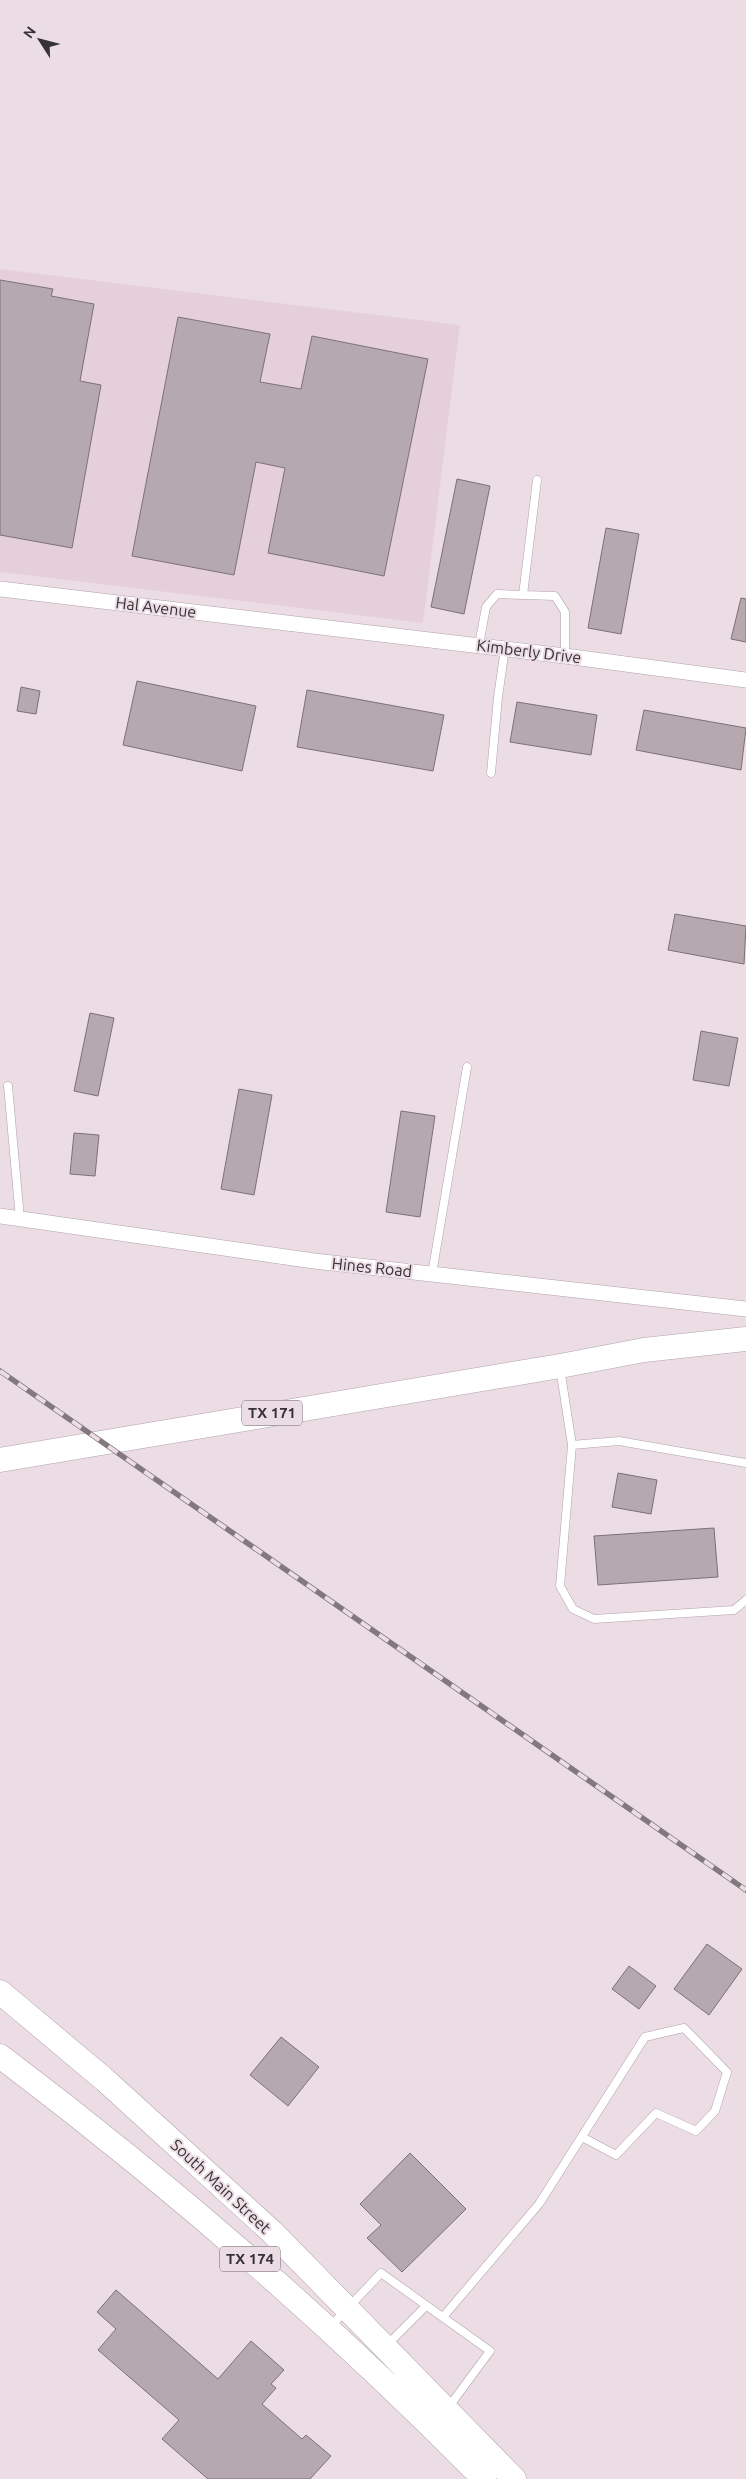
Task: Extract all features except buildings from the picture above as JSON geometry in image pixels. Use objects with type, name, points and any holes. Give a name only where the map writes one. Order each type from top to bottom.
[{"type":"main road","name":"TX 171","points":[[0,1460],[560,1366],[644,1350],[746,1339]]},
{"type":"main road","name":"South Main Street","points":[[0,1992],[178,2146],[272,2232],[386,2346],[484,2479]]},
{"type":"main road","name":"South Main Street","points":[[0,2056],[152,2175],[329,2328],[514,2479]]},
{"type":"street","name":"Hal Avenue","points":[[0,589],[312,625]]},
{"type":"street","name":"Kimberly Drive","points":[[312,625],[746,680]]},
{"type":"street","name":"Hines Road","points":[[0,1216],[305,1260],[746,1310]]},
{"type":"lane","points":[[523,595],[537,480]]},
{"type":"lane","points":[[479,645],[486,607],[497,594],[555,596],[565,612],[565,656]]},
{"type":"lane","points":[[491,773],[498,697],[505,648]]},
{"type":"lane","points":[[432,1274],[467,1067]]},
{"type":"lane","points":[[8,1086],[20,1219]]},
{"type":"lane","points":[[560,1366],[572,1445],[560,1586],[573,1609],[594,1619],[734,1610],[746,1600]]},
{"type":"lane","points":[[572,1445],[619,1441],[746,1464]]},
{"type":"lane","points":[[443,2317],[539,2204],[645,2036],[684,2028],[727,2072],[715,2111],[696,2131],[656,2113],[616,2155],[582,2137]]},
{"type":"lane","points":[[329,2328],[380,2273],[490,2351],[440,2418]]},
{"type":"lane","points":[[386,2346],[426,2306]]},
{"type":"shaded area","points":[[0,269],[460,325],[423,623],[0,572]]},
{"type":"railway","points":[[0,1371],[746,1890]]}]
